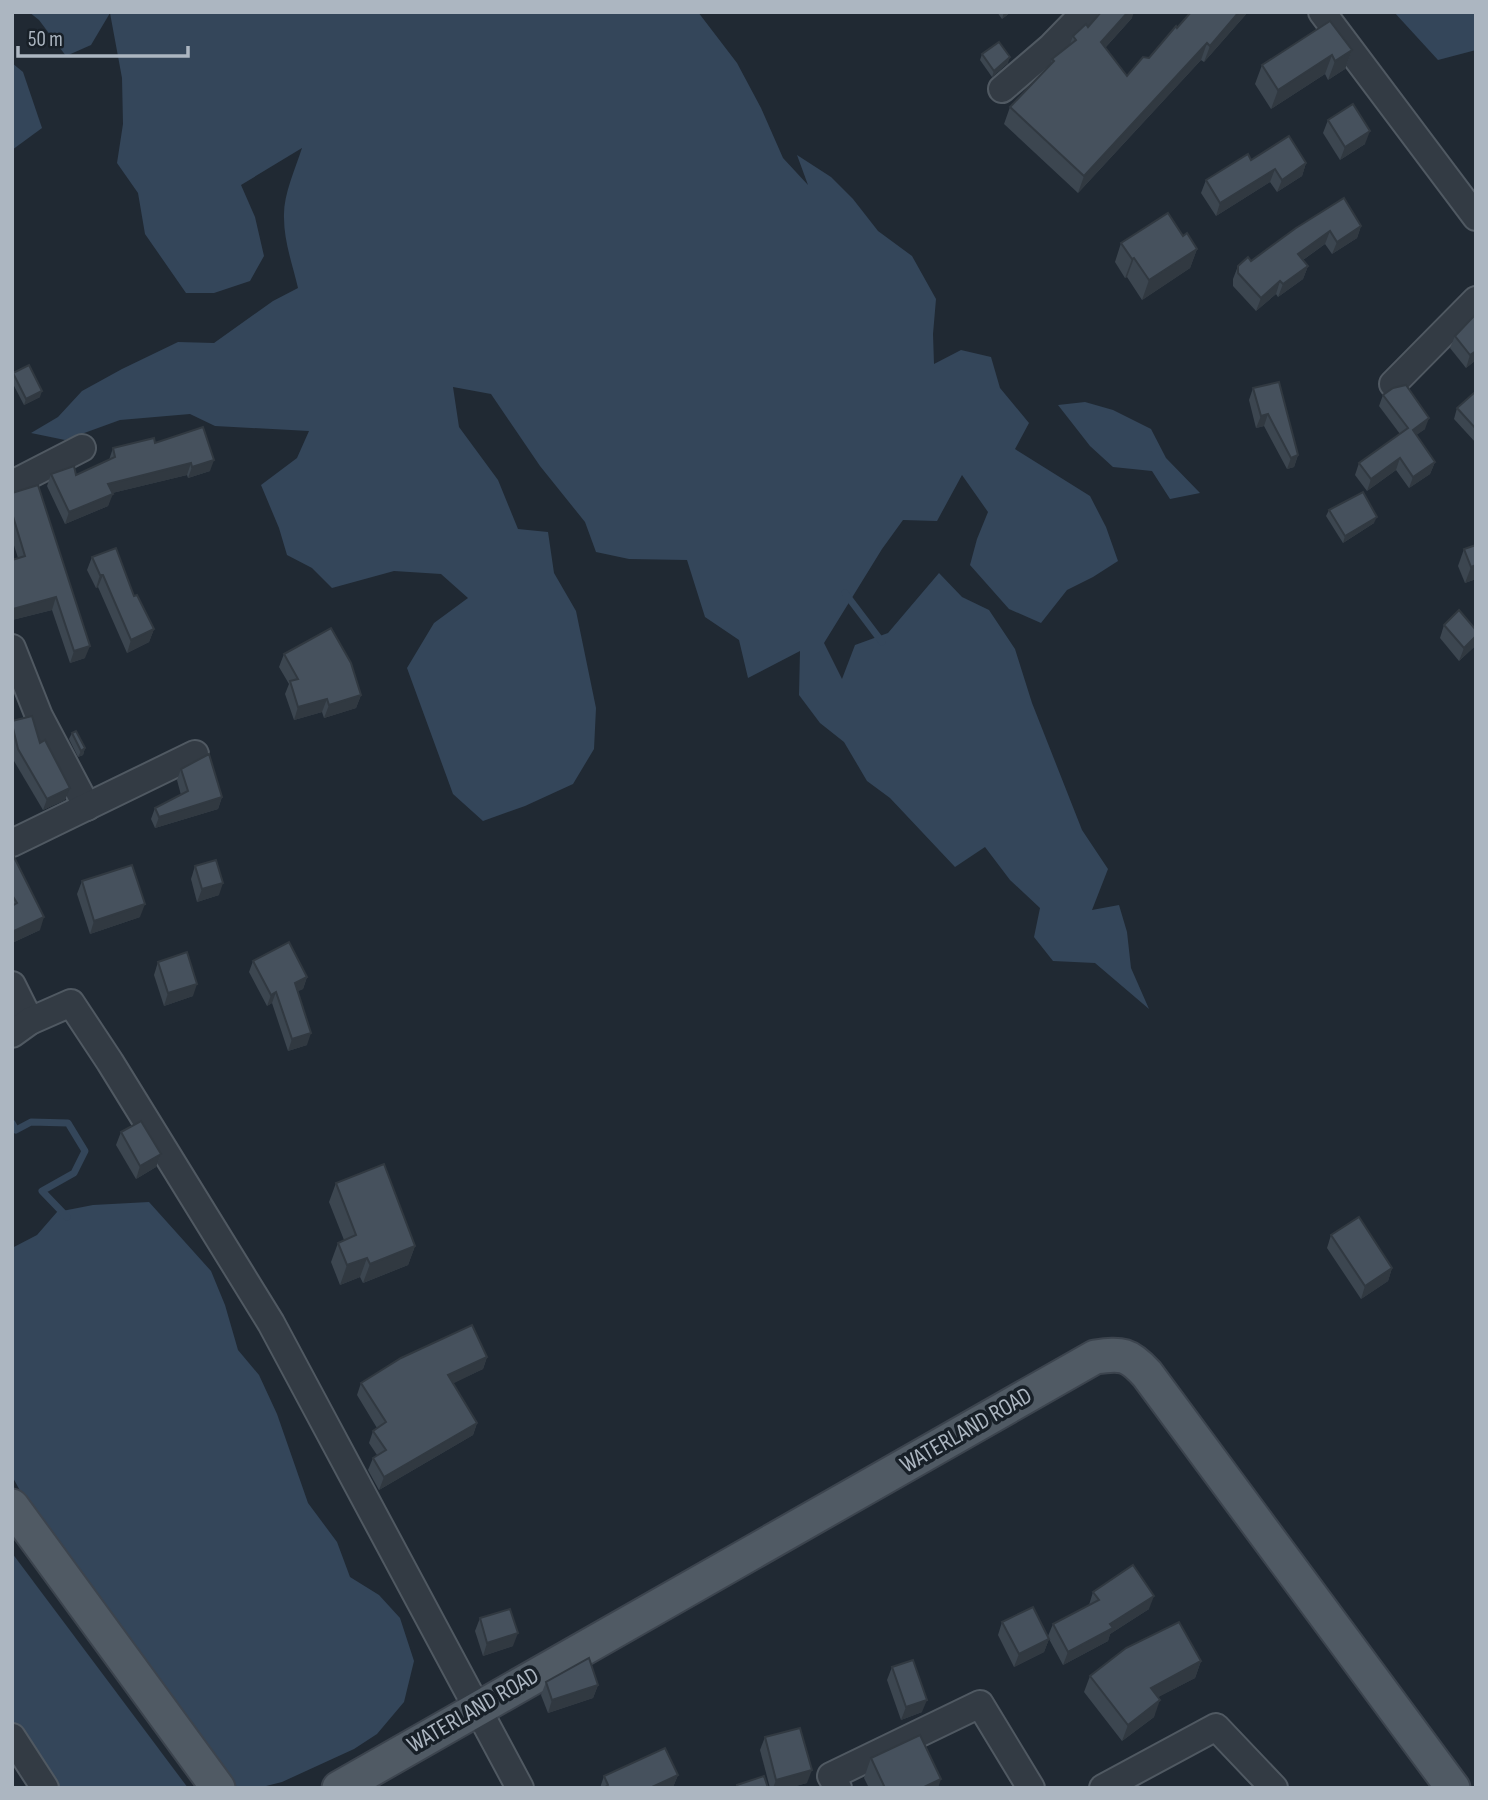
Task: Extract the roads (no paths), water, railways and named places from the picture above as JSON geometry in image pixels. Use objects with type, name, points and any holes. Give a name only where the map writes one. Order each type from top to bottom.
[{"type":"main road","name":"WATERLAND ROAD","points":[[339,1788],[1096,1357],[1117,1354],[1133,1359],[1147,1374],[1454,1788],[1476,1773]]},
{"type":"main road","points":[[12,1506],[218,1788]]},
{"type":"street","points":[[1002,89],[1051,47],[1085,12]]},
{"type":"street","points":[[1322,12],[1476,217]]},
{"type":"street","points":[[1393,384],[1476,300]]},
{"type":"street","points":[[12,484],[82,448]]},
{"type":"street","points":[[12,648],[39,716],[87,807]]},
{"type":"street","points":[[12,843],[195,754]]},
{"type":"street","points":[[12,985],[21,1028],[71,1003],[110,1062],[271,1323],[520,1788]]},
{"type":"street","points":[[838,1788],[831,1776],[980,1704],[1031,1788]]},
{"type":"street","points":[[1103,1788],[1216,1727],[1274,1788]]},
{"type":"street","points":[[12,1737],[45,1788]]},
{"type":"water","points":[[29,12],[698,12],[737,63],[783,158],[808,185],[797,155],[831,177],[853,199],[878,231],[912,256],[936,299],[934,364],[961,350],[991,357],[1000,388],[1029,423],[1015,449],[1090,496],[1106,527],[1118,561],[1067,590],[1041,623],[1009,609],[970,565],[988,512],[962,475],[937,521],[903,520],[824,643],[842,679],[855,645],[888,633],[939,573],[962,597],[989,610],[1015,649],[1032,703],[1082,830],[1108,869],[1092,910],[1119,905],[1127,932],[1131,968],[1149,1009],[1095,963],[1053,961],[1034,937],[1040,908],[1010,880],[985,847],[955,867],[890,798],[867,781],[844,742],[820,723],[799,695],[800,651],[748,678],[739,640],[705,617],[687,560],[629,559],[596,552],[585,522],[540,466],[491,394],[453,387],[459,427],[498,480],[518,529],[548,532],[554,573],[576,611],[596,708],[594,749],[573,784],[483,821],[453,794],[407,668],[434,623],[468,598],[441,574],[394,571],[332,588],[312,568],[287,555],[261,485],[297,458],[309,431],[215,426],[190,414],[120,420],[65,440],[31,433],[58,417],[82,391],[122,369],[178,342],[214,343],[273,301],[298,288],[285,236],[284,209],[302,148],[241,185],[255,217],[264,256],[250,281],[214,293],[186,293],[145,234],[138,193],[117,163],[123,124],[122,78],[110,13],[91,45],[66,56],[39,20]]},
{"type":"water","points":[[1394,12],[1476,12],[1476,50],[1438,60]]},
{"type":"water","points":[[12,63],[23,72],[42,128],[12,150]]},
{"type":"water","points":[[1085,402],[1113,410],[1151,429],[1166,458],[1200,493],[1170,499],[1152,471],[1113,467],[1090,446],[1058,405]]},
{"type":"water","points":[[149,1202],[211,1271],[225,1305],[238,1350],[259,1375],[277,1414],[308,1503],[337,1542],[350,1577],[379,1595],[400,1618],[414,1661],[404,1702],[377,1734],[354,1749],[282,1782],[258,1788],[238,1788],[221,1769],[41,1529],[12,1476],[12,1248],[37,1235],[57,1212],[93,1205]]},
{"type":"water","points":[[12,1553],[188,1788],[45,1788],[12,1733]]},
{"type":"waterway","points":[[845,593],[882,642]]},
{"type":"waterway","points":[[12,1123],[16,1130],[31,1122],[68,1123],[85,1151],[74,1173],[42,1191],[67,1217]]}]
